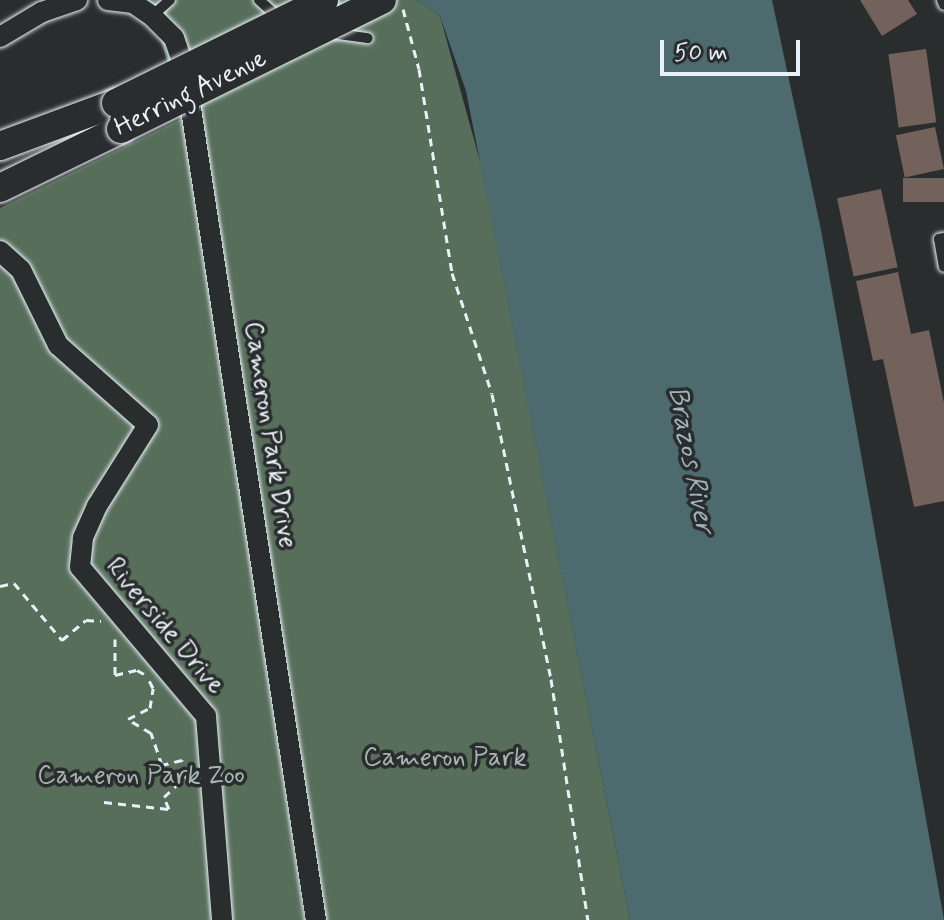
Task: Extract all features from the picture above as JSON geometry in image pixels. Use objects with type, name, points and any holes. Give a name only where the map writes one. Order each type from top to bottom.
[{"type":"main road","name":"Herring Avenue","points":[[10,183],[118,116],[324,0]]},
{"type":"main road","name":"Herring Avenue","points":[[1,142],[118,116],[387,2]]},
{"type":"street","points":[[0,37],[42,12],[77,0]]},
{"type":"street","name":"Cameron Park Drive","points":[[108,0],[133,3],[152,16],[174,38],[194,112],[316,920]]},
{"type":"street","points":[[1,142],[10,183]]},
{"type":"street","name":"Riverside Drive","points":[[0,251],[21,270],[58,345],[148,425],[97,506],[83,538],[80,567],[206,716],[222,920]]},
{"type":"lane","points":[[152,16],[170,0]]},
{"type":"lane","points":[[259,0],[291,27],[368,38]]},
{"type":"lane","points":[[944,238],[939,239],[944,267]]},
{"type":"path","points":[[387,2],[407,15],[452,273],[492,394],[551,679],[588,920]]},
{"type":"path","points":[[0,586],[14,583],[62,640],[86,620],[109,626],[116,640],[115,675],[137,670],[153,688],[150,708],[128,719],[151,733],[162,765],[182,760],[190,773],[164,797],[169,809],[104,802]]},
{"type":"green space","name":"Cameron Park","points":[[147,0],[416,0],[440,16],[481,165],[630,920],[321,920],[202,164]]},
{"type":"green space","name":"Cameron Park Zoo","points":[[185,117],[305,920],[0,920],[0,208]]},
{"type":"water","name":"Brazos River","points":[[416,0],[772,0],[821,230],[944,920],[630,920],[466,91],[440,16]]},
{"type":"building","points":[[860,0],[908,0],[917,14],[882,36]]},
{"type":"building","points":[[926,49],[936,122],[899,128],[888,54]]},
{"type":"building","points":[[935,127],[944,169],[905,177],[896,135]]},
{"type":"building","points":[[903,178],[944,178],[944,202],[903,202]]},
{"type":"building","points":[[881,189],[898,267],[854,277],[837,198]]},
{"type":"building","points":[[898,272],[911,334],[929,330],[944,403],[944,501],[914,507],[883,359],[873,361],[856,281]]}]
